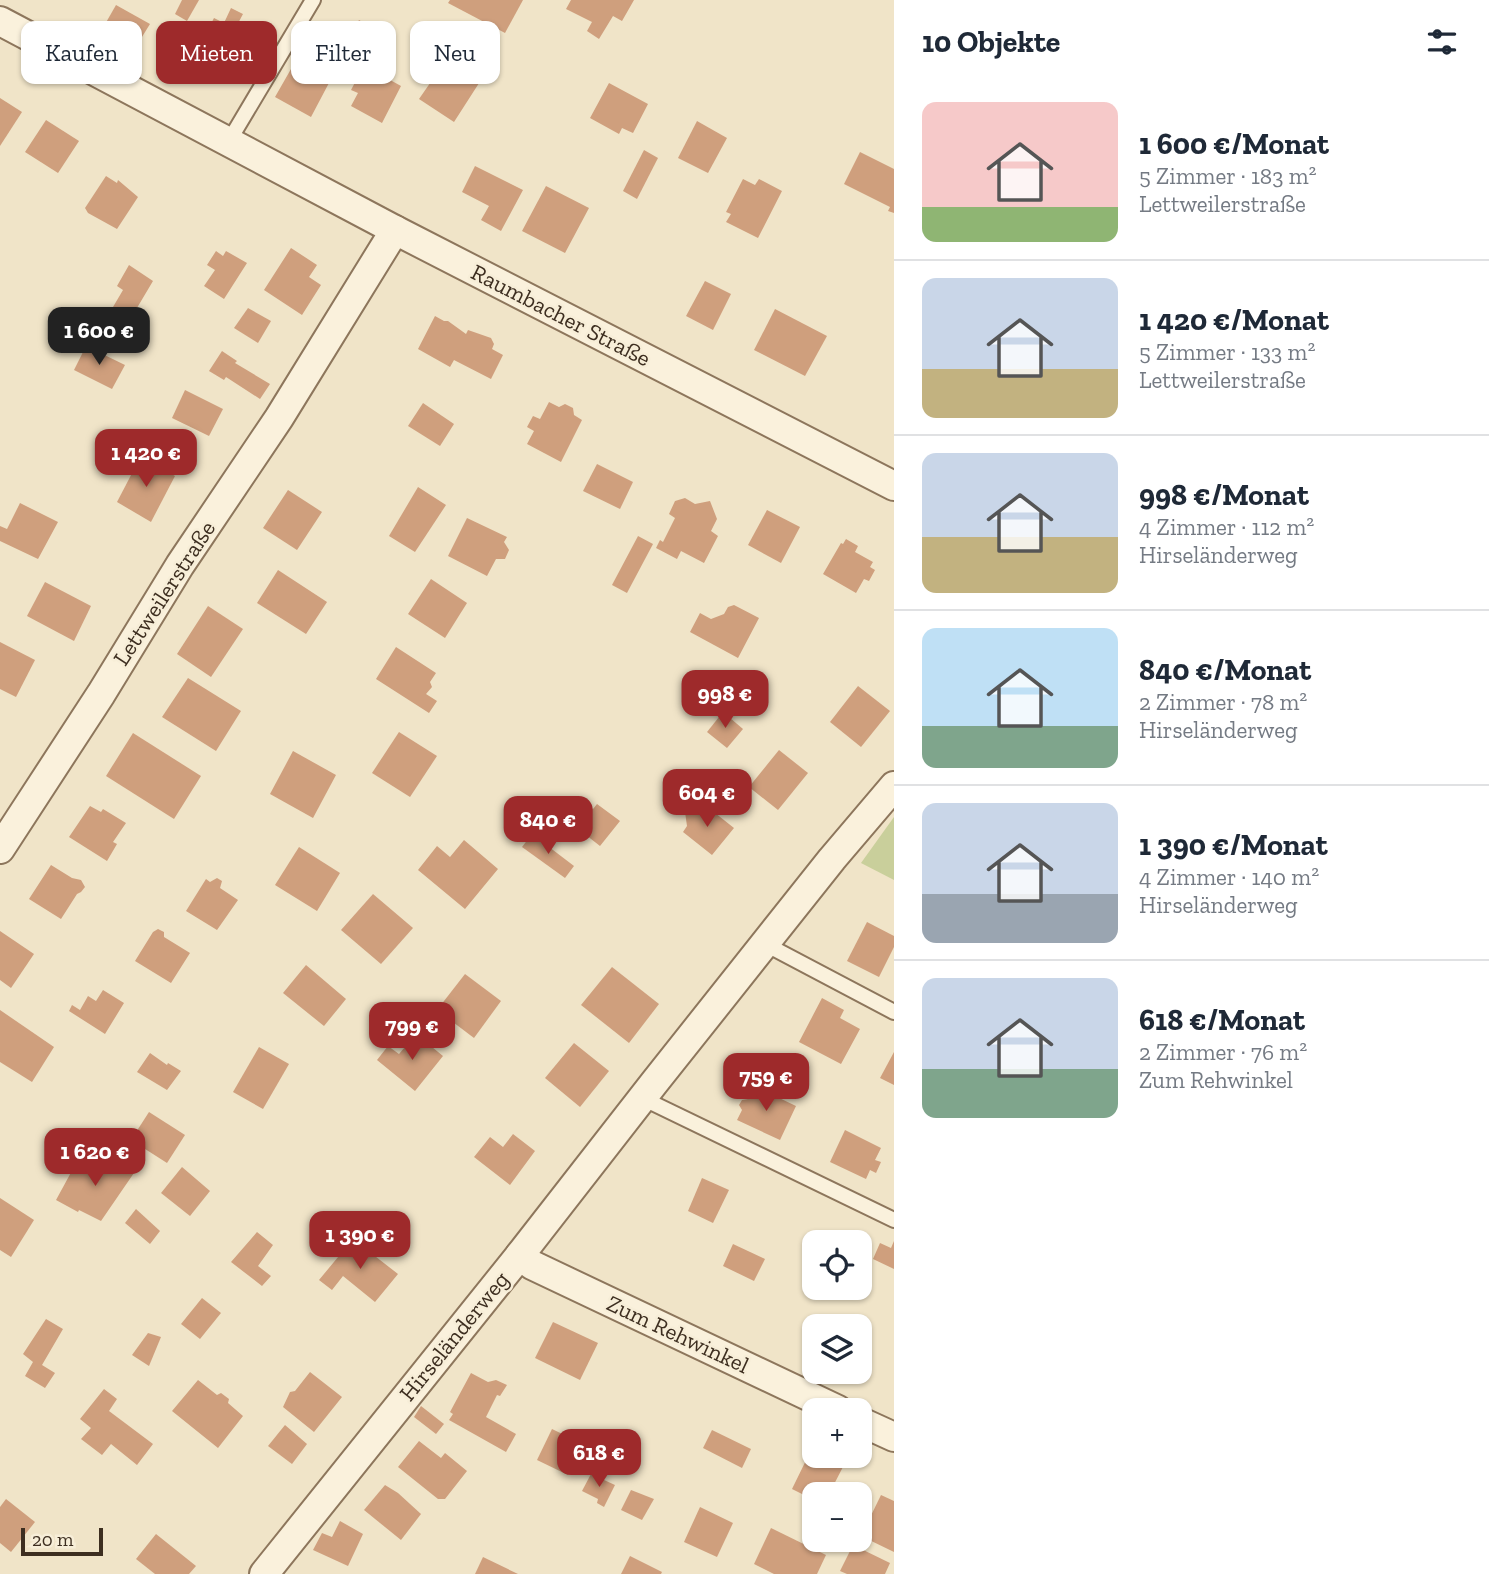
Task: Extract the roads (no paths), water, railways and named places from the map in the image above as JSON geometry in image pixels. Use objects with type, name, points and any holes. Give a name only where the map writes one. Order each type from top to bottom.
[{"type":"street","name":"Raumbacher Straße","points":[[0,21],[395,230],[894,486]]},
{"type":"street","name":"Lettweilerstraße","points":[[0,849],[101,694],[180,565],[279,418],[395,230]]},
{"type":"street","name":"Hirseländerweg","points":[[273,1571],[392,1412],[520,1255],[832,859],[894,786]]},
{"type":"street","name":"Zum Rehwinkel","points":[[520,1255],[532,1265],[813,1398]]},
{"type":"street","points":[[872,1427],[894,1437]]},
{"type":"lane","points":[[229,141],[313,0]]},
{"type":"lane","points":[[765,944],[894,1012]]},
{"type":"lane","points":[[642,1098],[894,1220]]}]
